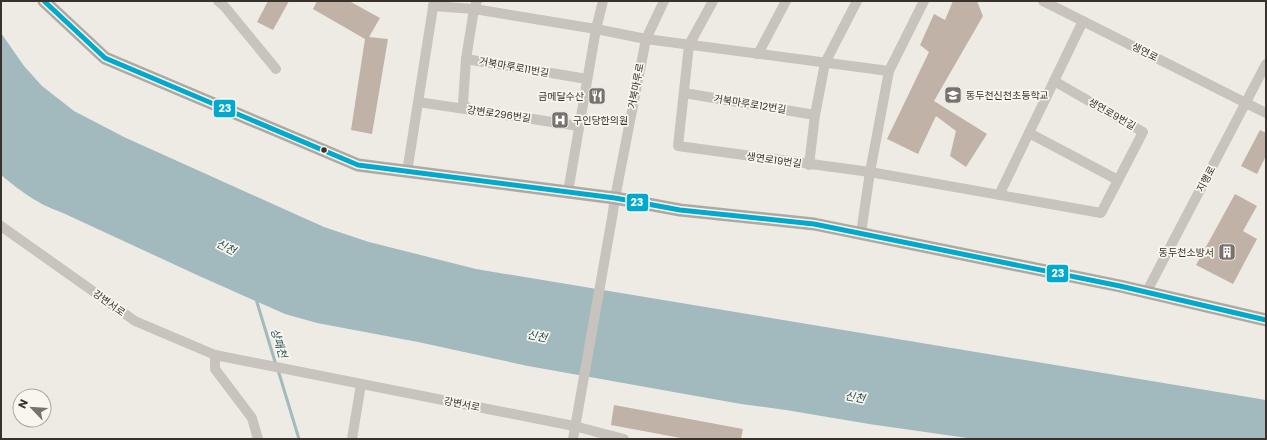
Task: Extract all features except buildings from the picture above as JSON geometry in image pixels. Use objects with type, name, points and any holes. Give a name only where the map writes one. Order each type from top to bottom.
[{"type":"main road","points":[[44,1],[105,58],[358,165],[615,198],[680,210],[814,224],[1120,286],[1266,320]]},
{"type":"street","points":[[218,1],[225,7],[276,69]]},
{"type":"street","points":[[568,192],[596,29],[603,1]]},
{"type":"street","name":"거북마루로","points":[[573,439],[574,426],[579,407],[615,198],[646,39],[664,1]]},
{"type":"street","points":[[684,93],[689,44],[713,1]]},
{"type":"street","points":[[758,54],[786,1]]},
{"type":"street","points":[[809,165],[815,115],[825,63],[857,1]]},
{"type":"street","points":[[861,234],[870,172],[889,71],[924,1]]},
{"type":"street","name":"생연로","points":[[1043,1],[1266,113]]},
{"type":"street","points":[[407,172],[434,4],[476,5],[646,39],[889,71]]},
{"type":"street","name":"거북마루로11번길","points":[[476,5],[466,59],[588,80]]},
{"type":"street","points":[[999,194],[1083,21]]},
{"type":"street","points":[[466,59],[463,103],[469,110]]},
{"type":"street","name":"지행로","points":[[1146,293],[1266,64]]},
{"type":"street","name":"생연로9번길","points":[[870,172],[1101,213],[1143,132],[1054,80]]},
{"type":"street","name":"거북마루로12번길","points":[[684,93],[815,115]]},
{"type":"street","name":"생연로19번길","points":[[684,93],[678,146],[809,165],[870,172]]},
{"type":"street","name":"강변로296번길","points":[[418,102],[579,126]]},
{"type":"street","points":[[1029,133],[1118,180]]},
{"type":"street","name":"강변서로","points":[[1,226],[135,321],[215,356],[574,426],[624,439]]},
{"type":"street","points":[[215,356],[215,369],[252,418],[258,439]]},
{"type":"street","points":[[352,439],[361,384]]},
{"type":"water","name":"신천","points":[[1,33],[24,66],[42,86],[74,111],[124,137],[324,227],[369,242],[476,269],[1266,400],[1266,439],[974,439],[741,404],[528,366],[418,342],[317,323],[285,314],[45,205],[23,192],[1,175]]},
{"type":"waterway","name":"상패천","points":[[256,299],[276,365]]},
{"type":"waterway","name":"상패천","points":[[278,370],[299,439]]},
{"type":"transit line","name":"23","points":[[44,1],[105,58],[358,165],[615,198],[680,210],[814,224],[1120,286],[1266,320]]},
{"type":"place","name":"동두천신천초등학교","points":[[953,95]]},
{"type":"place","name":"금메달수산","points":[[597,96]]},
{"type":"place","name":"구인당한의원","points":[[560,120]]},
{"type":"place","name":"동두천소방서","points":[[1227,252]]}]
